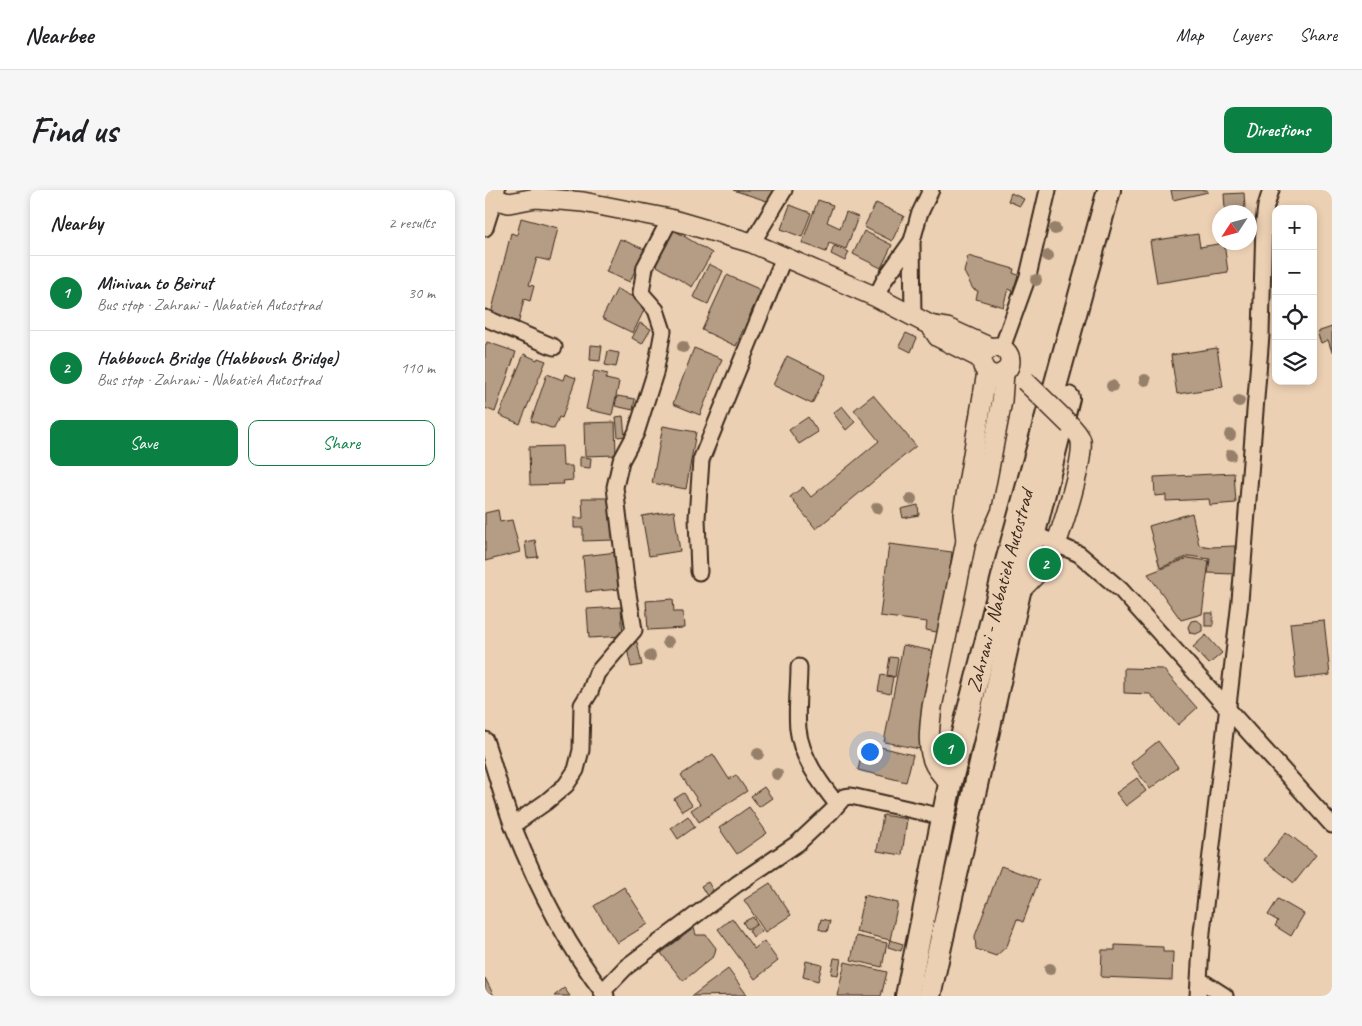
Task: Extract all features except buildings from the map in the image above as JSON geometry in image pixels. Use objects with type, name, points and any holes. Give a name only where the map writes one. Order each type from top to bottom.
[{"type":"highway","name":"Zahrani - Nabatieh Autostrad","points":[[907,996],[950,784],[1006,564],[1109,190]]},
{"type":"highway","name":"Zahrani - Nabatieh Autostrad","points":[[929,996],[1033,533],[1125,190]]},
{"type":"main road","points":[[516,190],[536,198],[583,202],[670,219],[752,243],[876,297],[930,325],[938,337],[996,361],[1025,381],[1070,425],[1081,441],[1074,482],[1056,544],[1049,558],[1019,592]]},
{"type":"main road","points":[[492,196],[509,204],[536,198]]},
{"type":"main road","points":[[950,784],[934,764],[930,745],[932,707],[967,541],[982,505],[1003,401],[996,361]]},
{"type":"street","points":[[752,243],[784,190]]},
{"type":"street","points":[[913,316],[911,281],[912,241],[919,215],[931,190]]},
{"type":"street","points":[[996,361],[1028,276],[1048,190]]},
{"type":"street","points":[[1198,996],[1202,932],[1240,601],[1261,336],[1264,222],[1271,190]]},
{"type":"street","points":[[485,228],[492,196]]},
{"type":"street","points":[[513,825],[546,802],[566,785],[576,770],[581,750],[582,705],[590,692],[597,674],[634,630],[615,487],[621,461],[636,432],[655,372],[663,331],[656,310],[641,293],[645,267],[670,219]]},
{"type":"street","points":[[876,297],[885,279],[912,241]]},
{"type":"street","points":[[699,572],[697,518],[701,460],[784,257]]},
{"type":"street","points":[[485,318],[554,347]]},
{"type":"street","points":[[1033,533],[1079,554],[1121,590],[1332,825]]},
{"type":"street","points":[[799,667],[798,729],[803,748],[817,780],[837,804]]},
{"type":"street","points":[[485,740],[513,825],[538,885],[571,949],[604,994],[626,967],[737,884],[798,842],[831,812],[844,797],[851,796],[943,816]]},
{"type":"street","points":[[1200,980],[1225,996]]},
{"type":"place","name":"Habbouch Bridge (Habboush Bridge)","points":[[1045,564]]},
{"type":"place","name":"Minivan to Beirut","points":[[949,749]]}]
